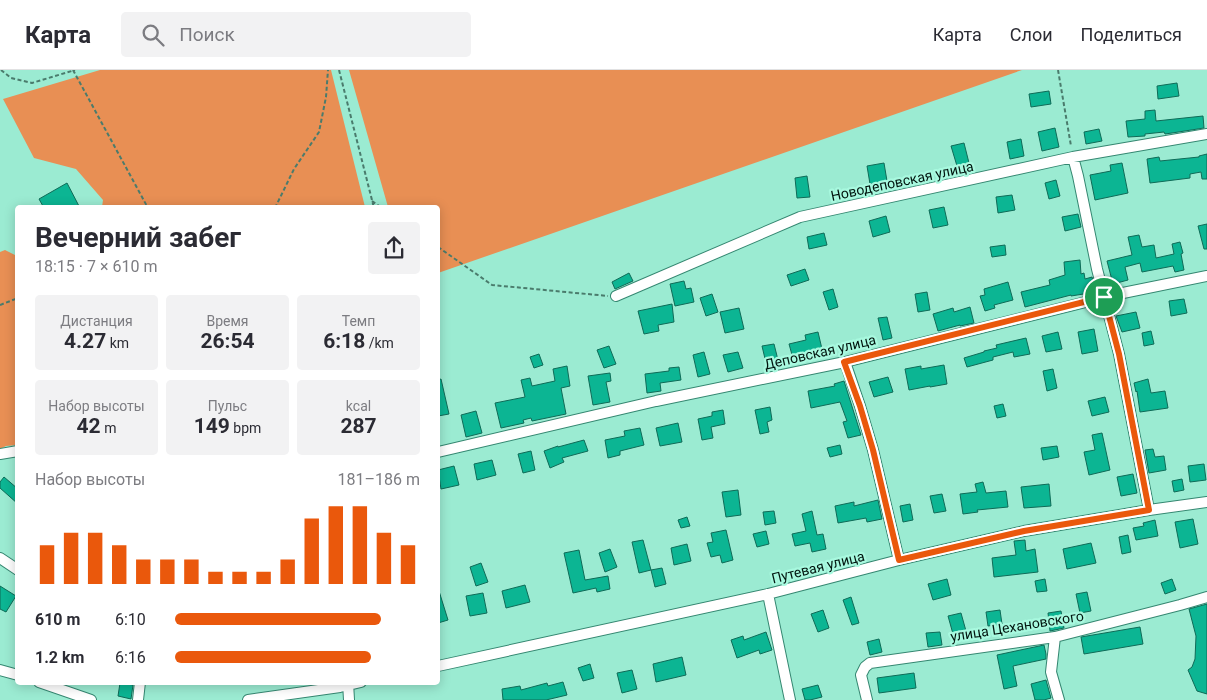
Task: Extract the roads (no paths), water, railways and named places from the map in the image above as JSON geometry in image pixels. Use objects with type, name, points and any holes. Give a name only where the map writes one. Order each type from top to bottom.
[{"type":"street","name":"Новодеповская улица","points":[[616,296],[800,216],[1073,157],[1207,134]]},
{"type":"street","points":[[1073,157],[1097,269],[1119,354],[1149,510]]},
{"type":"street","name":"Деповская улица","points":[[440,452],[656,401],[844,362],[1104,297],[1207,276]]},
{"type":"street","points":[[844,362],[873,450],[899,560]]},
{"type":"street","points":[[0,454],[15,452]]},
{"type":"street","name":"Путевая улица","points":[[440,666],[768,594],[899,560],[1024,531],[1207,502]]},
{"type":"street","points":[[0,558],[15,568]]},
{"type":"street","points":[[768,594],[790,700]]},
{"type":"street","name":"улица Цехановского","points":[[867,700],[861,675],[865,667],[870,663],[1055,637],[1207,597]]},
{"type":"street","points":[[1055,637],[1051,672],[1058,700]]},
{"type":"street","points":[[0,670],[15,674]]},
{"type":"street","points":[[138,700],[140,685]]},
{"type":"street","points":[[248,700],[342,685]]},
{"type":"street","points":[[348,685],[349,700]]},
{"type":"street","points":[[67,687],[91,700]]}]
